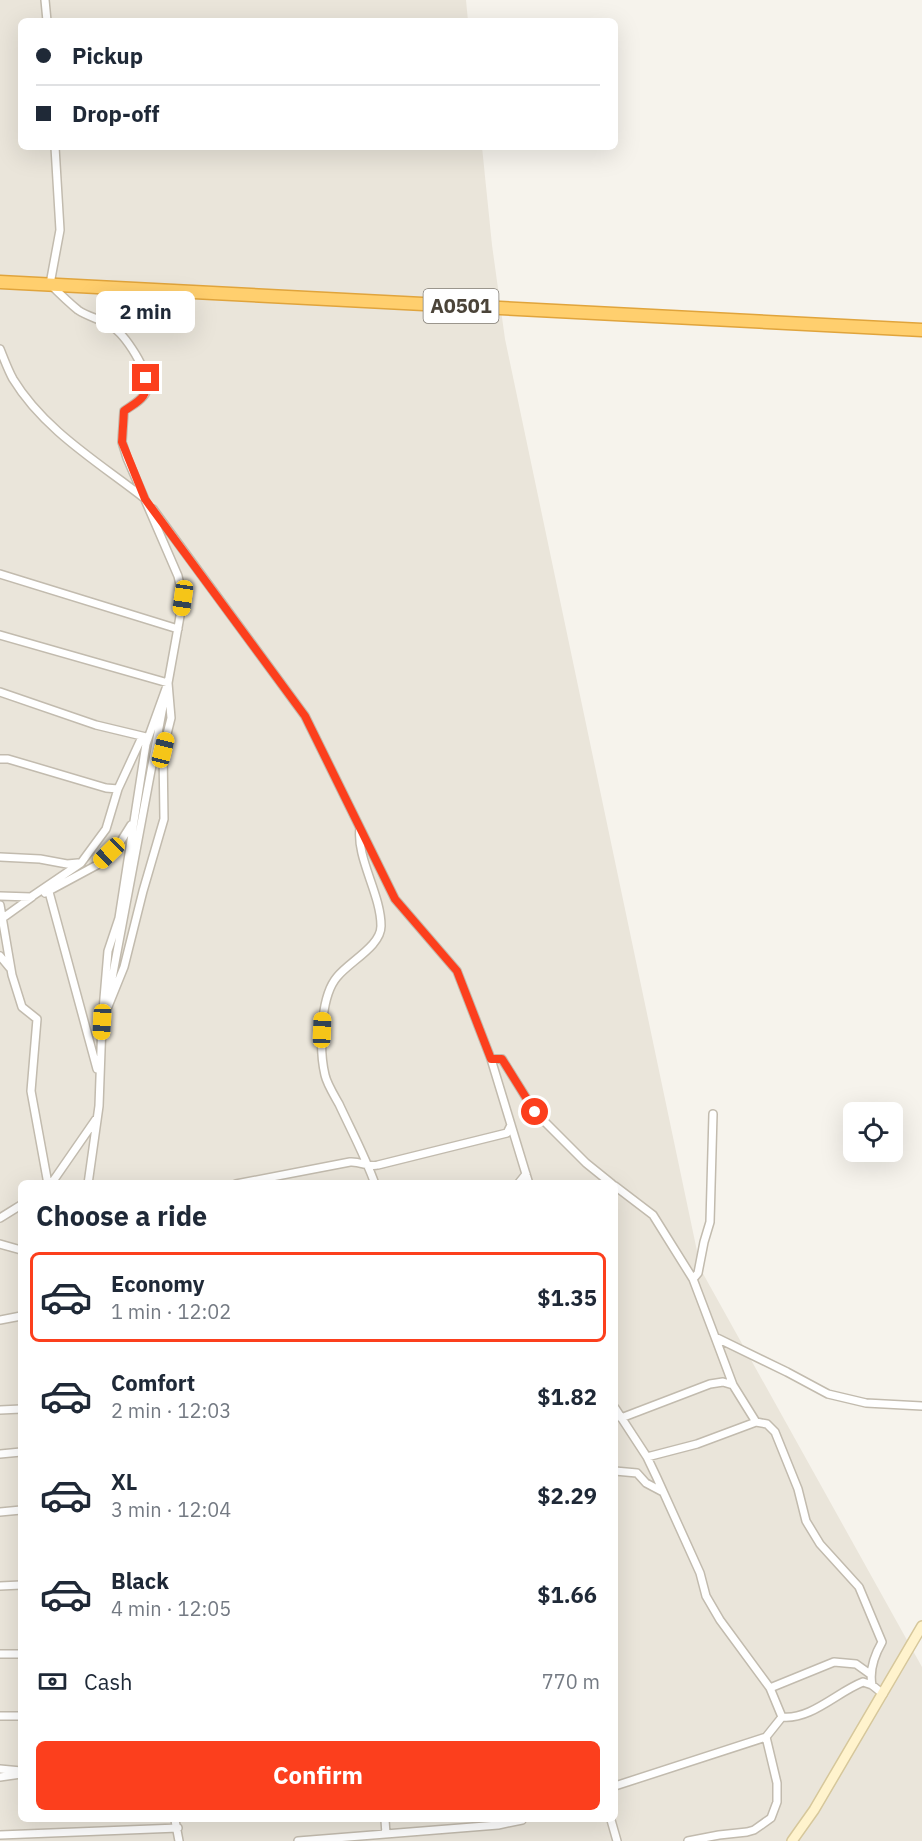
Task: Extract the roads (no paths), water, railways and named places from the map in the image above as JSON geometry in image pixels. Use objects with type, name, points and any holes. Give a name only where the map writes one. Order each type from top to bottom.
[{"type":"highway","name":"A0501","points":[[0,282],[922,330]]},
{"type":"street","points":[[45,0],[47,18]]},
{"type":"street","points":[[55,150],[60,230],[50,284],[79,310],[111,325],[121,333],[134,350],[146,378],[147,388],[143,397],[124,411],[122,442],[178,576],[183,598],[107,1009]]},
{"type":"street","points":[[0,350],[13,379],[42,416],[87,456],[145,499],[305,716],[395,899],[457,971],[491,1059],[528,1180]]},
{"type":"street","points":[[0,574],[179,625]]},
{"type":"street","points":[[0,635],[168,683]]},
{"type":"street","points":[[1,919],[81,863],[106,829],[118,789],[145,737],[168,683]]},
{"type":"street","points":[[102,1022],[124,967],[164,819],[163,750],[171,718],[168,683]]},
{"type":"street","points":[[0,692],[96,725],[145,737]]},
{"type":"street","points":[[89,1180],[98,1117],[108,951],[119,918],[145,737]]},
{"type":"street","points":[[0,759],[9,759],[106,788],[118,789]]},
{"type":"street","points":[[0,897],[31,897],[49,892],[97,865],[121,841],[133,822]]},
{"type":"street","points":[[360,828],[358,839],[371,877],[381,927],[377,942],[335,979],[323,1012],[322,1030],[325,1075],[373,1180]]},
{"type":"street","points":[[0,857],[39,859],[67,864],[81,863]]},
{"type":"street","points":[[49,892],[99,1076]]},
{"type":"street","points":[[0,905],[11,970],[22,1007],[37,1019],[32,1091],[49,1180]]},
{"type":"street","points":[[0,956],[11,970]]},
{"type":"street","points":[[0,965],[11,970]]},
{"type":"street","points":[[491,1059],[502,1059],[535,1112],[608,1180]]},
{"type":"street","points":[[693,1279],[698,1273],[710,1222],[713,1114]]},
{"type":"street","points":[[53,1180],[98,1117]]},
{"type":"street","points":[[257,1180],[358,1161],[372,1167],[378,1166],[491,1138],[507,1133],[511,1125]]},
{"type":"street","points":[[521,1180],[526,1174]]},
{"type":"street","points":[[618,1188],[653,1215],[693,1279],[733,1385],[756,1422]]},
{"type":"street","points":[[0,1218],[18,1207]]},
{"type":"street","points":[[0,1244],[18,1249]]},
{"type":"street","points":[[0,1320],[18,1317]]},
{"type":"street","points":[[715,1337],[828,1394],[866,1403],[922,1406]]},
{"type":"street","points":[[621,1418],[710,1384],[723,1382],[733,1385]]},
{"type":"street","points":[[0,1410],[18,1409]]},
{"type":"street","points":[[618,1413],[647,1457],[665,1494],[700,1573],[706,1596],[720,1620],[770,1688],[782,1717]]},
{"type":"street","points":[[647,1457],[697,1444],[756,1422],[767,1424],[775,1432],[798,1489],[806,1521],[820,1544],[859,1587],[882,1642],[870,1674],[873,1685]]},
{"type":"street","points":[[0,1454],[18,1452]]},
{"type":"street","points":[[618,1470],[636,1473],[646,1483],[665,1494]]},
{"type":"street","points":[[0,1512],[18,1510]]},
{"type":"street","points":[[0,1586],[18,1585]]},
{"type":"street","points":[[792,1841],[814,1810],[922,1626]]},
{"type":"street","points":[[0,1654],[18,1654]]},
{"type":"street","points":[[770,1688],[834,1662],[856,1664],[870,1674]]},
{"type":"street","points":[[782,1717],[793,1718],[804,1714],[863,1682],[873,1685],[883,1694]]},
{"type":"street","points":[[0,1716],[18,1716]]},
{"type":"street","points":[[618,1785],[766,1737],[782,1717]]},
{"type":"street","points":[[688,1841],[719,1834],[747,1832],[771,1818],[777,1802],[777,1783],[766,1737]]},
{"type":"street","points":[[0,1769],[18,1772]]},
{"type":"street","points":[[0,1777],[18,1773]]},
{"type":"street","points":[[176,1822],[179,1841]]},
{"type":"street","points":[[385,1822],[386,1834]]},
{"type":"street","points":[[298,1841],[512,1822]]},
{"type":"street","points":[[611,1822],[617,1841]]},
{"type":"street","points":[[0,1835],[178,1828]]}]
